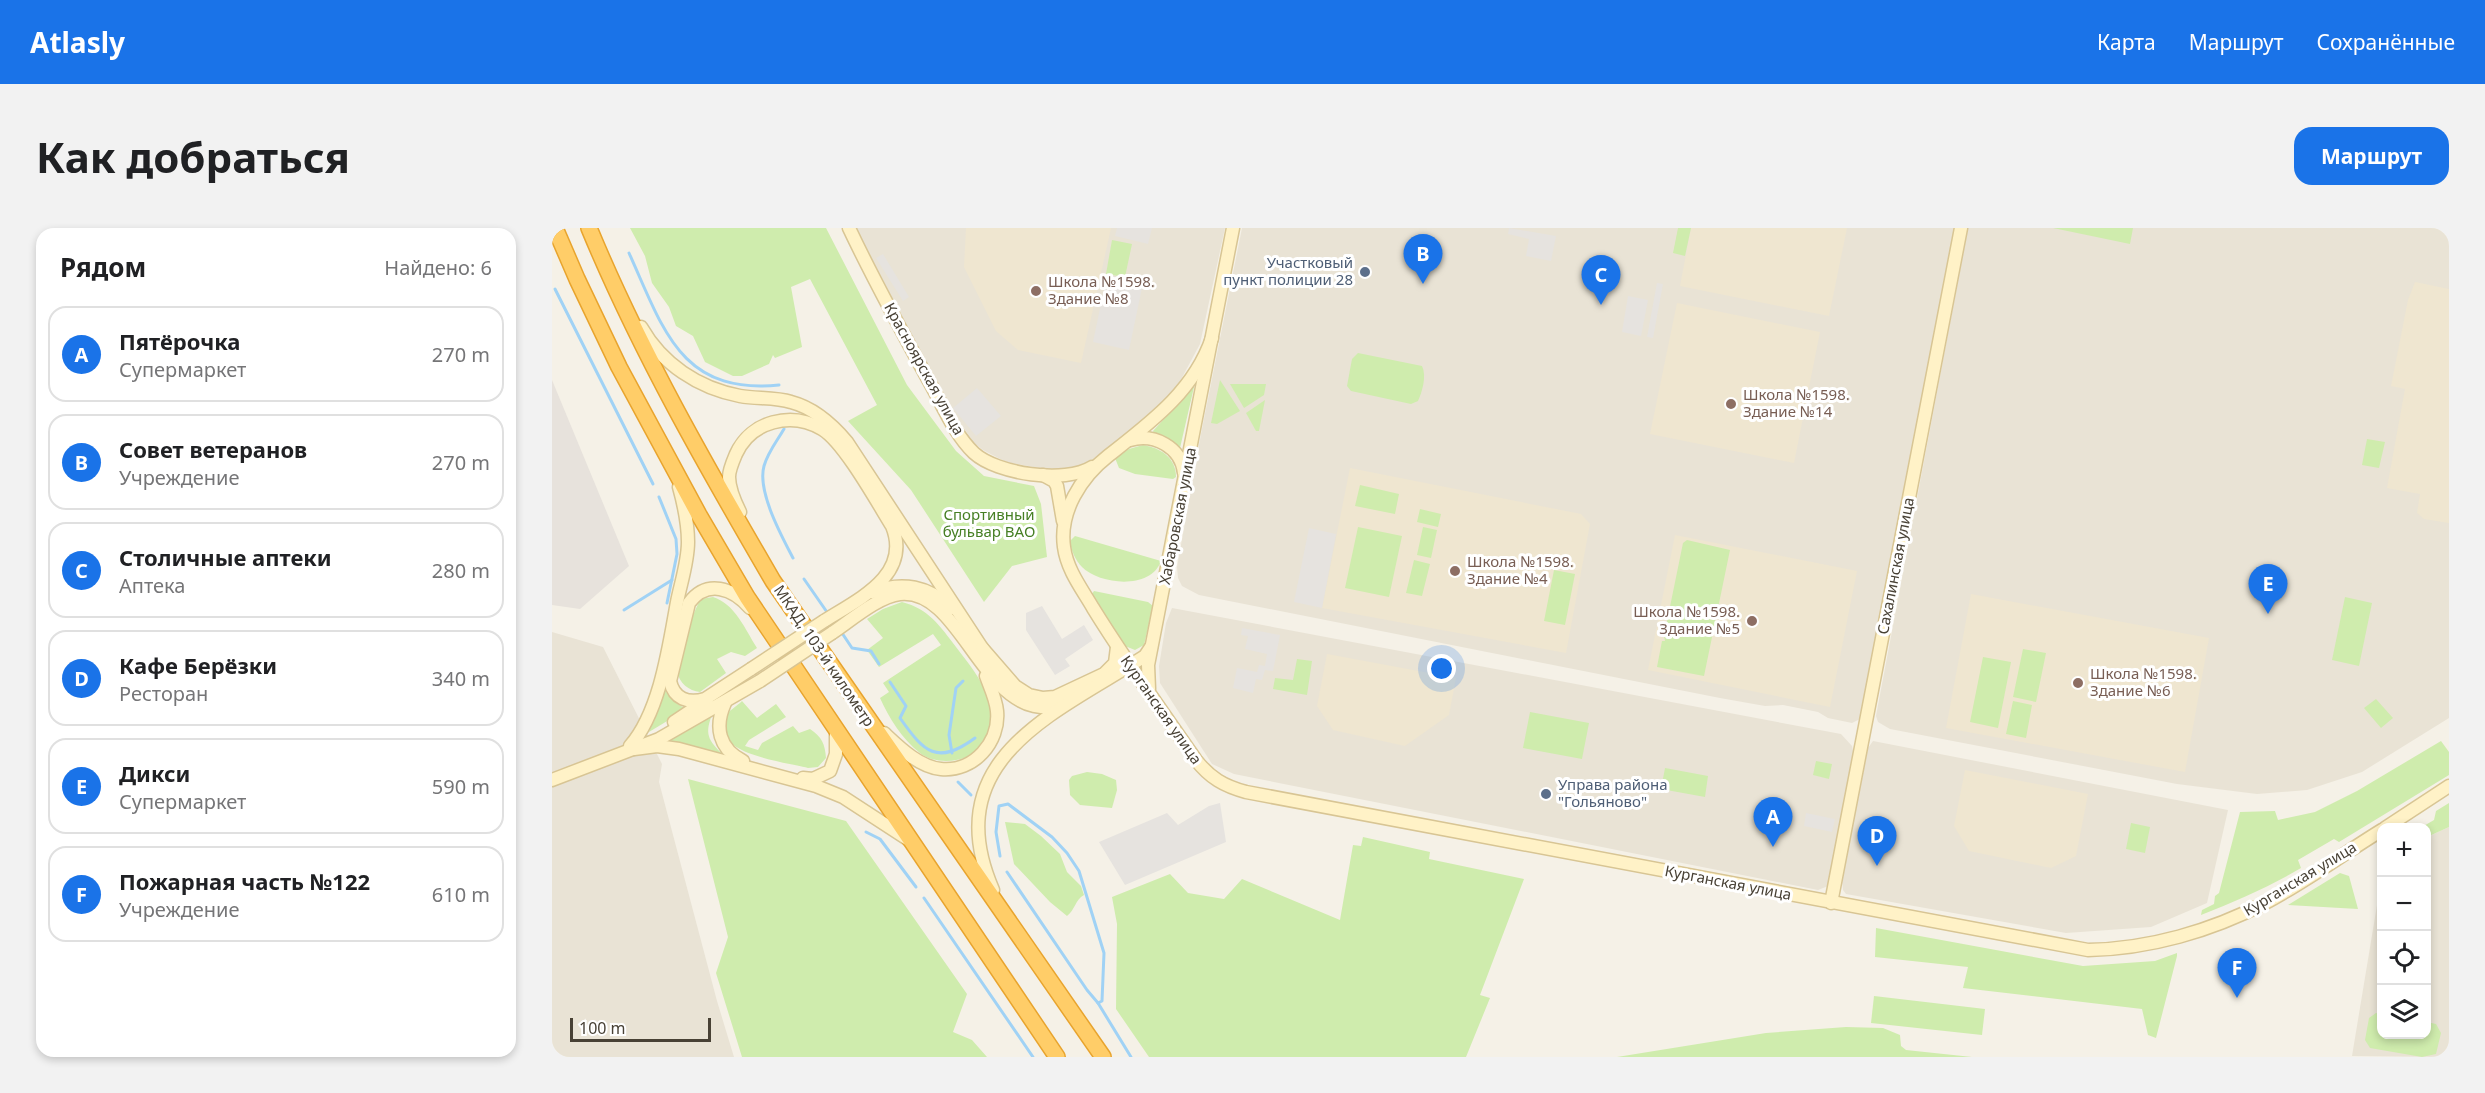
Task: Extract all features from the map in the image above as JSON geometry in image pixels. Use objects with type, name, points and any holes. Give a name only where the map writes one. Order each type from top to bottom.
[{"type":"highway","name":"МКАД, 103-й километр","points":[[555,228],[610,347],[675,472],[747,597],[1057,1057]]},
{"type":"highway","name":"МКАД, 103-й километр","points":[[589,228],[605,266],[686,428],[773,580],[828,663],[1103,1057]]},
{"type":"main road","name":"Красноярская улица","points":[[849,228],[885,301],[966,444],[974,453],[993,465],[1041,474],[1068,476],[1101,462]]},
{"type":"main road","name":"Хабаровская улица","points":[[1150,693],[1148,675],[1153,643],[1233,228]]},
{"type":"main road","name":"Сахалинская улица","points":[[1832,903],[1961,228]]},
{"type":"main road","points":[[605,266],[648,340],[679,370],[714,389],[741,396],[791,402],[813,411],[833,426],[847,441],[986,654]]},
{"type":"main road","name":"Хабаровская улица","points":[[1117,647],[1069,566],[1064,547],[1064,530],[1073,499],[1089,474],[1101,462],[1157,417],[1179,394],[1202,361],[1212,338]]},
{"type":"main road","points":[[769,630],[735,594],[707,588],[696,593],[689,603],[670,681],[672,690],[687,701],[705,699],[866,594],[884,578],[897,556],[898,539],[892,526],[840,447],[824,430],[808,422],[791,419],[762,426],[750,433],[741,444],[729,476],[734,500],[773,580]]},
{"type":"main road","points":[[1124,444],[1140,438],[1151,438],[1167,445],[1181,460],[1184,480]]},
{"type":"main road","points":[[632,747],[646,725],[664,670],[685,566],[688,545],[685,506],[675,472]]},
{"type":"main road","points":[[1041,474],[1054,481],[1057,486],[1064,530]]},
{"type":"main road","points":[[866,594],[890,586],[904,585],[921,588],[936,595],[951,607],[986,654],[1014,686],[1029,695],[1043,698],[1055,697],[1104,674],[1115,663],[1117,647]]},
{"type":"main road","points":[[632,747],[658,739],[725,703],[888,597],[901,594],[914,595],[930,602],[941,612],[982,666],[1010,696],[1027,705],[1042,708],[1056,707],[1070,701]]},
{"type":"main road","points":[[1033,958],[997,899],[984,870],[979,848],[982,802],[997,764],[1010,748],[1070,701],[1145,657],[1153,643]]},
{"type":"main road","name":"Курганская улица","points":[[1117,647],[1206,773],[1231,788],[2068,948],[2088,950],[2130,948],[2220,923],[2252,910],[2377,833]]},
{"type":"main road","points":[[828,663],[881,730],[903,751],[923,763],[940,769],[968,764],[985,751],[995,733],[997,708],[982,666]]},
{"type":"main road","points":[[552,780],[608,759],[632,747],[687,715],[717,691]]},
{"type":"main road","points":[[725,703],[718,725],[719,736],[723,746],[732,756],[743,762],[802,778],[813,779],[830,771],[836,754],[836,731]]},
{"type":"main road","points":[[632,747],[657,746],[679,749],[816,786],[843,797],[911,842]]},
{"type":"main road","name":"Курганская улица","points":[[2392,823],[2449,786]]},
{"type":"shaded area","points":[[856,228],[1225,228],[1200,344],[1178,385],[1156,411],[1086,464],[1076,468],[1050,470],[1006,462],[973,442],[919,349]]},
{"type":"shaded area","name":"Школа №1598. Здание №8","points":[[966,228],[1111,228],[1081,363],[1018,350],[996,331],[964,267]]},
{"type":"shaded area","points":[[1117,228],[1152,228],[1148,244],[1115,236]]},
{"type":"shaded area","points":[[1242,228],[1955,228],[1860,719],[1852,723],[1828,718],[1818,712],[1783,705],[1765,706],[1720,698],[1199,595],[1182,586],[1178,578],[1177,567]]},
{"type":"shaded area","points":[[1509,228],[1556,236],[1551,261],[1526,256],[1529,239],[1508,234]]},
{"type":"shaded area","points":[[1691,228],[1847,228],[1829,316],[1680,286]]},
{"type":"shaded area","points":[[1968,228],[2449,228],[2449,718],[2362,772],[2307,790],[2257,794],[2177,784],[1890,729],[1878,722],[1876,716]]},
{"type":"shaded area","points":[[883,254],[909,297],[903,301],[876,258]]},
{"type":"shaded area","points":[[1107,275],[1143,283],[1129,350],[1093,342]]},
{"type":"shaded area","points":[[2415,282],[2449,289],[2449,523],[2424,519],[2417,513],[2420,494],[2387,488],[2405,389],[2391,386],[2408,300]]},
{"type":"shaded area","points":[[1657,283],[1663,284],[1653,338],[1647,337]]},
{"type":"shaded area","points":[[1628,296],[1648,300],[1641,336],[1622,332]]},
{"type":"shaded area","name":"Школа №1598. Здание №14","points":[[1677,303],[1820,332],[1794,463],[1650,434]]},
{"type":"shaded area","points":[[552,380],[629,566],[580,609],[552,605]]},
{"type":"shaded area","points":[[977,388],[1001,416],[976,436],[953,408]]},
{"type":"shaded area","name":"Школа №1598. Здание №4","points":[[1350,468],[1581,514],[1590,524],[1566,653],[1322,608]]},
{"type":"shaded area","points":[[1309,528],[1336,534],[1322,608],[1294,602]]},
{"type":"shaded area","name":"Школа №1598. Здание №5","points":[[1675,535],[1857,571],[1830,707],[1648,670]]},
{"type":"shaded area","name":"Школа №1598. Здание №6","points":[[1971,594],[2209,638],[2185,772],[1946,728]]},
{"type":"shaded area","points":[[1042,606],[1062,639],[1084,625],[1093,640],[1065,659],[1070,666],[1055,675],[1026,630],[1026,613]]},
{"type":"shaded area","points":[[1172,608],[1841,734],[1852,746],[1854,755],[1828,886],[1818,890],[1234,774],[1212,764],[1160,683],[1159,666],[1166,623]]},
{"type":"shaded area","points":[[1242,628],[1280,635],[1273,671],[1265,670],[1262,680],[1256,679],[1253,693],[1233,688],[1237,668],[1257,672],[1259,665],[1265,666],[1267,654],[1245,649],[1248,636],[1241,635]]},
{"type":"shaded area","points":[[552,632],[603,647],[662,764],[659,782],[734,1057],[552,1057]]},
{"type":"shaded area","points":[[1327,654],[1456,678],[1449,715],[1405,746],[1333,730],[1317,706]]},
{"type":"shaded area","points":[[1873,741],[2228,810],[2207,903],[2151,927],[2066,933],[1846,894],[1842,880],[1868,748]]},
{"type":"shaded area","points":[[1965,770],[2088,794],[2076,856],[2051,868],[1969,851],[1954,826]]},
{"type":"shaded area","points":[[1220,803],[1226,842],[1125,885],[1099,842],[1167,813],[1178,825],[1209,806]]},
{"type":"shaded area","points":[[1806,813],[1835,819],[1832,832],[1804,826]]},
{"type":"shaded area","points":[[2449,827],[2449,1057],[2352,1056],[2377,905],[2377,1039],[2431,1039],[2431,835]]},
{"type":"green space","name":"Спортивный бульвар ВАО","points":[[630,228],[826,228],[907,385],[956,451],[984,476],[1034,486],[1041,504],[1047,557],[1012,566],[984,602],[911,490],[848,421],[877,405],[810,279],[791,287],[802,347],[775,358],[773,355],[769,364],[742,376],[733,376],[705,362],[693,336],[676,326],[669,307],[652,283],[645,256]]},
{"type":"green space","points":[[1678,228],[1691,228],[1685,256],[1673,253]]},
{"type":"green space","points":[[2053,228],[2133,228],[2130,244]]},
{"type":"green space","points":[[1112,240],[1132,244],[1125,277],[1106,274]]},
{"type":"green space","points":[[1358,353],[1422,366],[1424,379],[1418,401],[1411,404],[1351,391],[1347,386],[1352,359]]},
{"type":"green space","points":[[1220,380],[1240,411],[1217,424],[1211,423]]},
{"type":"green space","points":[[1230,384],[1266,384],[1264,395],[1244,408]]},
{"type":"green space","points":[[1192,386],[1194,387],[1180,448],[1168,438],[1153,431]]},
{"type":"green space","points":[[1265,400],[1259,431],[1256,431],[1246,413]]},
{"type":"green space","points":[[2367,439],[2385,442],[2379,468],[2362,465]]},
{"type":"green space","points":[[1143,445],[1166,455],[1173,464],[1176,477],[1173,479],[1135,474],[1119,468],[1115,458],[1129,449]]},
{"type":"green space","points":[[1360,485],[1399,494],[1395,514],[1355,506]]},
{"type":"green space","points":[[1420,509],[1441,514],[1438,527],[1417,522]]},
{"type":"green space","points":[[1358,527],[1402,536],[1389,597],[1345,588]]},
{"type":"green space","points":[[1423,527],[1437,530],[1431,558],[1417,555]]},
{"type":"green space","points":[[1075,536],[1161,561],[1147,577],[1124,582],[1101,578],[1090,573],[1077,561],[1070,541]]},
{"type":"green space","points":[[1687,540],[1730,550],[1704,676],[1657,667],[1662,641],[1665,641],[1664,636],[1683,543]]},
{"type":"green space","points":[[1414,560],[1430,564],[1422,596],[1406,593]]},
{"type":"green space","points":[[1554,570],[1575,574],[1565,625],[1544,621]]},
{"type":"green space","points":[[1094,591],[1148,602],[1153,606],[1144,645],[1135,650],[1125,646],[1092,594]]},
{"type":"green space","points":[[713,597],[721,600],[733,611],[757,648],[745,656],[731,652],[717,659],[726,673],[700,692],[682,683],[677,665],[698,604],[701,599]]},
{"type":"green space","points":[[2345,597],[2372,603],[2359,666],[2332,660]]},
{"type":"green space","points":[[902,602],[920,609],[939,625],[974,671],[985,690],[991,714],[989,731],[980,749],[964,758],[936,760],[920,753],[897,728],[880,698],[889,692],[883,683],[941,645],[933,634],[879,667],[867,650],[883,638],[867,619],[883,609]]},
{"type":"green space","points":[[2023,649],[2046,653],[2036,702],[2013,697]]},
{"type":"green space","points":[[1983,657],[2011,662],[1998,728],[1970,722]]},
{"type":"green space","points":[[1297,659],[1312,661],[1307,695],[1273,689],[1275,678],[1293,680]]},
{"type":"green space","points":[[663,686],[673,700],[687,709],[649,732]]},
{"type":"green space","points":[[2376,699],[2393,718],[2381,728],[2364,708]]},
{"type":"green space","points":[[742,701],[757,718],[776,704],[786,717],[749,740],[745,746],[758,750],[762,743],[793,726],[799,733],[810,729],[817,735],[824,745],[826,758],[818,767],[808,768],[767,759],[738,748],[727,740],[722,730],[726,715]]},
{"type":"green space","points":[[2013,701],[2032,705],[2026,738],[2006,734]]},
{"type":"green space","points":[[1530,712],[1589,723],[1582,759],[1523,748]]},
{"type":"green space","points":[[712,715],[708,734],[725,757],[661,742]]},
{"type":"green space","points":[[2441,741],[2449,752],[2449,775],[2339,842],[2334,839],[2298,860],[2301,868],[2289,875],[2201,915],[2202,910],[2214,904],[2215,896],[2219,893],[2240,812],[2275,811],[2278,820],[2315,812],[2357,791]]},
{"type":"green space","points":[[1816,761],[1832,764],[1829,779],[1813,775]]},
{"type":"green space","points":[[1665,768],[1708,776],[1705,797],[1661,789]]},
{"type":"green space","points":[[1087,772],[1102,774],[1116,780],[1117,790],[1112,808],[1080,805],[1070,795],[1069,780],[1072,776]]},
{"type":"green space","points":[[688,779],[846,821],[967,994],[953,1032],[972,1040],[987,1057],[742,1057],[716,973],[728,937]]},
{"type":"green space","points":[[2449,803],[2449,827],[2431,835],[2431,823],[2429,823],[2434,820],[2436,811]]},
{"type":"green space","points":[[1005,822],[1025,824],[1060,854],[1067,872],[1081,886],[1084,895],[1067,916],[1050,902],[1014,864]]},
{"type":"green space","points":[[2131,823],[2150,827],[2145,853],[2126,849]]},
{"type":"green space","points":[[1363,837],[1430,852],[1429,859],[1524,879],[1480,995],[1490,998],[1466,1057],[1149,1057],[1116,1009],[1117,924],[1112,897],[1170,874],[1188,893],[1224,899],[1242,879],[1340,920],[1353,845],[1361,846]]},
{"type":"green space","points":[[2340,873],[2349,876],[2358,909],[2288,905]]},
{"type":"green space","points":[[1876,928],[2083,966],[2155,961],[2177,953],[2177,956],[2156,1038],[2148,1035],[2142,1009],[1963,988],[1968,967],[1875,957]]},
{"type":"green space","points":[[1874,996],[1985,1009],[1982,1035],[1871,1023]]},
{"type":"green space","points":[[2377,1013],[2377,1039],[2431,1039],[2431,1023],[2436,1024],[2441,1033],[2436,1054],[2422,1057],[2370,1048],[2365,1040],[2369,1018]]},
{"type":"green space","points":[[1846,1027],[1883,1028],[1900,1035],[1901,1046],[1906,1050],[1972,1057],[1617,1057],[1766,1033]]},
{"type":"waterway","points":[[629,253],[665,330],[680,351],[697,367],[719,379],[746,385],[779,385]]},
{"type":"waterway","points":[[555,289],[653,484]]},
{"type":"waterway","points":[[784,429],[768,456],[763,476],[771,513],[793,558]]},
{"type":"waterway","points":[[659,497],[676,539],[677,554],[667,603]]},
{"type":"waterway","points":[[804,579],[829,615]]},
{"type":"waterway","points":[[624,610],[672,580]]},
{"type":"waterway","points":[[840,630],[852,648],[871,651],[879,664]]},
{"type":"waterway","points":[[952,753],[949,735],[956,688],[963,681]]},
{"type":"waterway","points":[[890,682],[906,706],[900,718],[924,747],[941,753],[962,747],[975,738]]},
{"type":"waterway","points":[[958,782],[971,795]]},
{"type":"waterway","points":[[1000,856],[996,832],[999,806],[1008,804],[1052,837],[1067,853],[1079,871],[1104,953],[1102,1001],[1098,1003]]},
{"type":"waterway","points":[[866,832],[880,839],[916,887]]},
{"type":"waterway","points":[[1007,872],[1098,1003],[1131,1057]]},
{"type":"waterway","points":[[924,898],[1033,1057]]},
{"type":"place","name":"Участковый пункт полиции 28","points":[[1365,272]]},
{"type":"place","name":"Совет ветеранов","points":[[1423,284]]},
{"type":"place","name":"Школа №1598. Здание №8","points":[[1036,291]]},
{"type":"place","name":"Столичные аптеки","points":[[1601,305]]},
{"type":"place","name":"Школа №1598. Здание №14","points":[[1731,404]]},
{"type":"place","name":"Школа №1598. Здание №4","points":[[1455,571]]},
{"type":"place","name":"Дикси","points":[[2268,614]]},
{"type":"place","name":"Школа №1598. Здание №5","points":[[1752,621]]},
{"type":"place","name":"Школа №1598. Здание №6","points":[[2078,683]]},
{"type":"place","name":"Управа района \"Гольяново\"","points":[[1546,794]]},
{"type":"place","name":"Пятёрочка","points":[[1773,847]]},
{"type":"place","name":"Кафе Берёзки","points":[[1877,866]]},
{"type":"place","name":"Пожарная часть №122","points":[[2237,998]]}]
